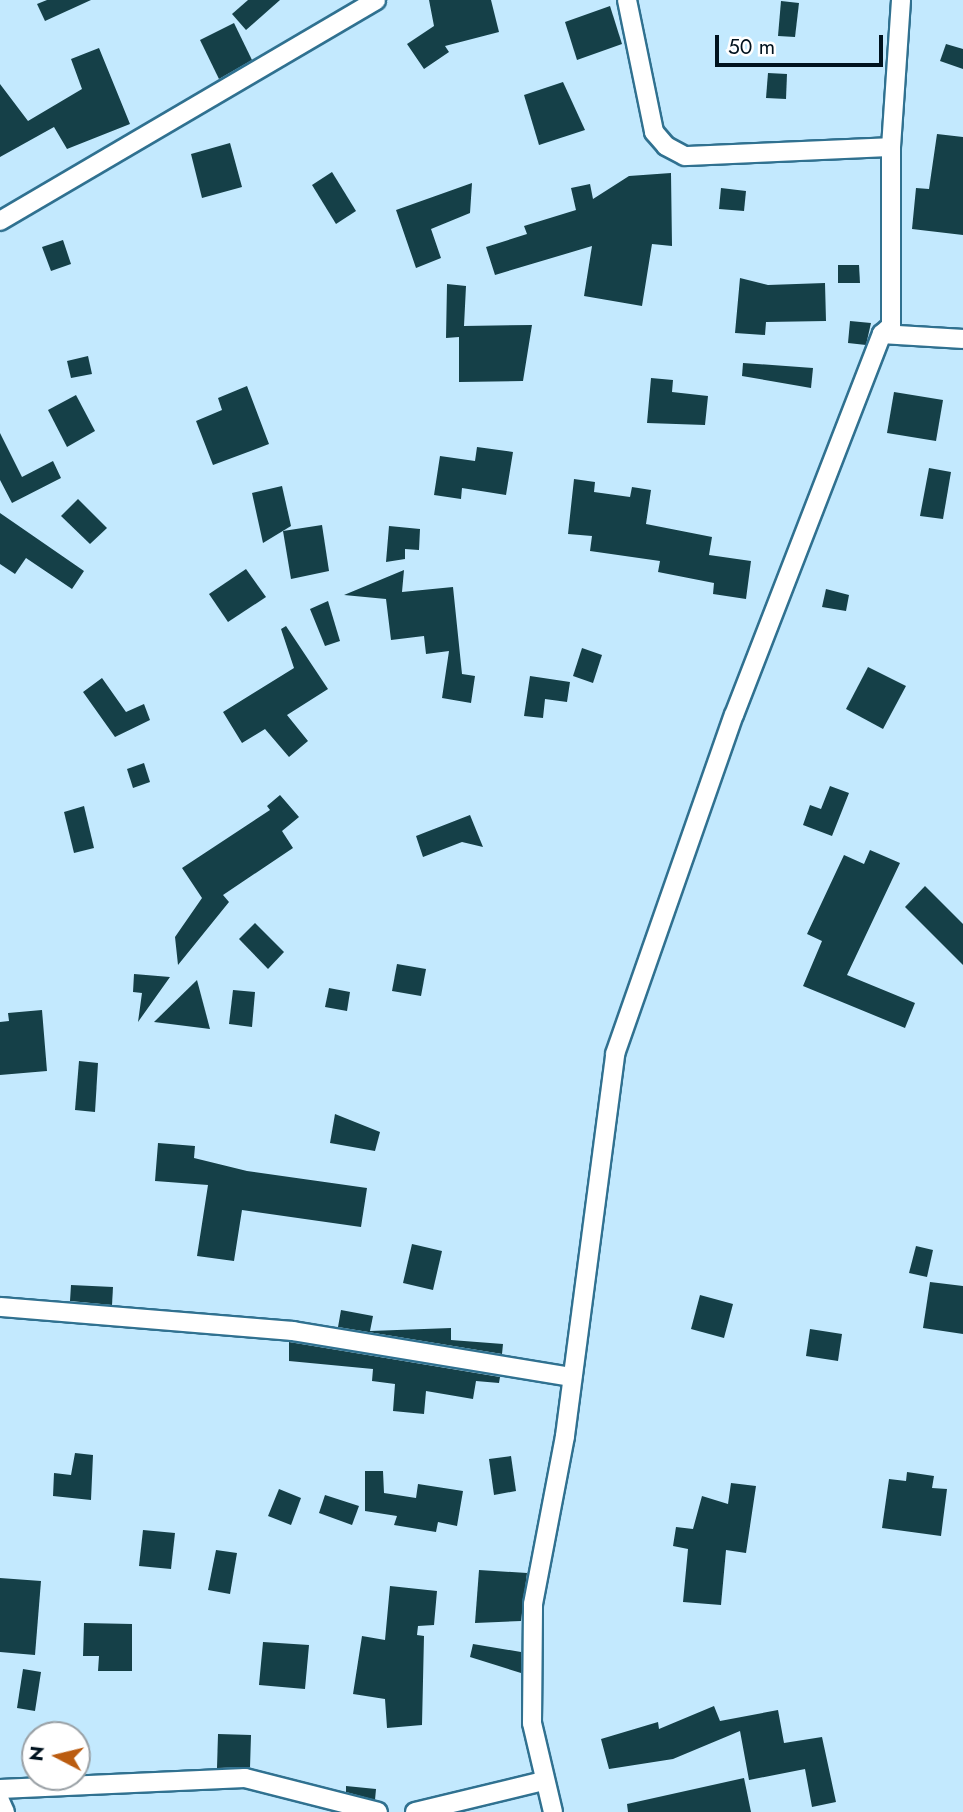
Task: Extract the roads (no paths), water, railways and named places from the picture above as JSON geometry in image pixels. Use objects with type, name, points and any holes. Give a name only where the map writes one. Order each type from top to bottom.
[{"type":"street","points":[[0,221],[376,0]]},
{"type":"street","points":[[628,0],[654,132],[666,146],[685,156],[891,147]]},
{"type":"street","points":[[553,1812],[543,1781],[532,1723],[533,1604],[572,1377],[615,1054],[734,715],[882,334],[891,326],[891,147],[901,0]]},
{"type":"street","points":[[882,334],[963,339]]},
{"type":"street","points":[[0,1307],[293,1331],[572,1377]]},
{"type":"street","points":[[0,1789],[245,1778],[377,1812]]},
{"type":"street","points":[[415,1812],[543,1781]]},
{"type":"street","points":[[0,1801],[5,1812]]}]
